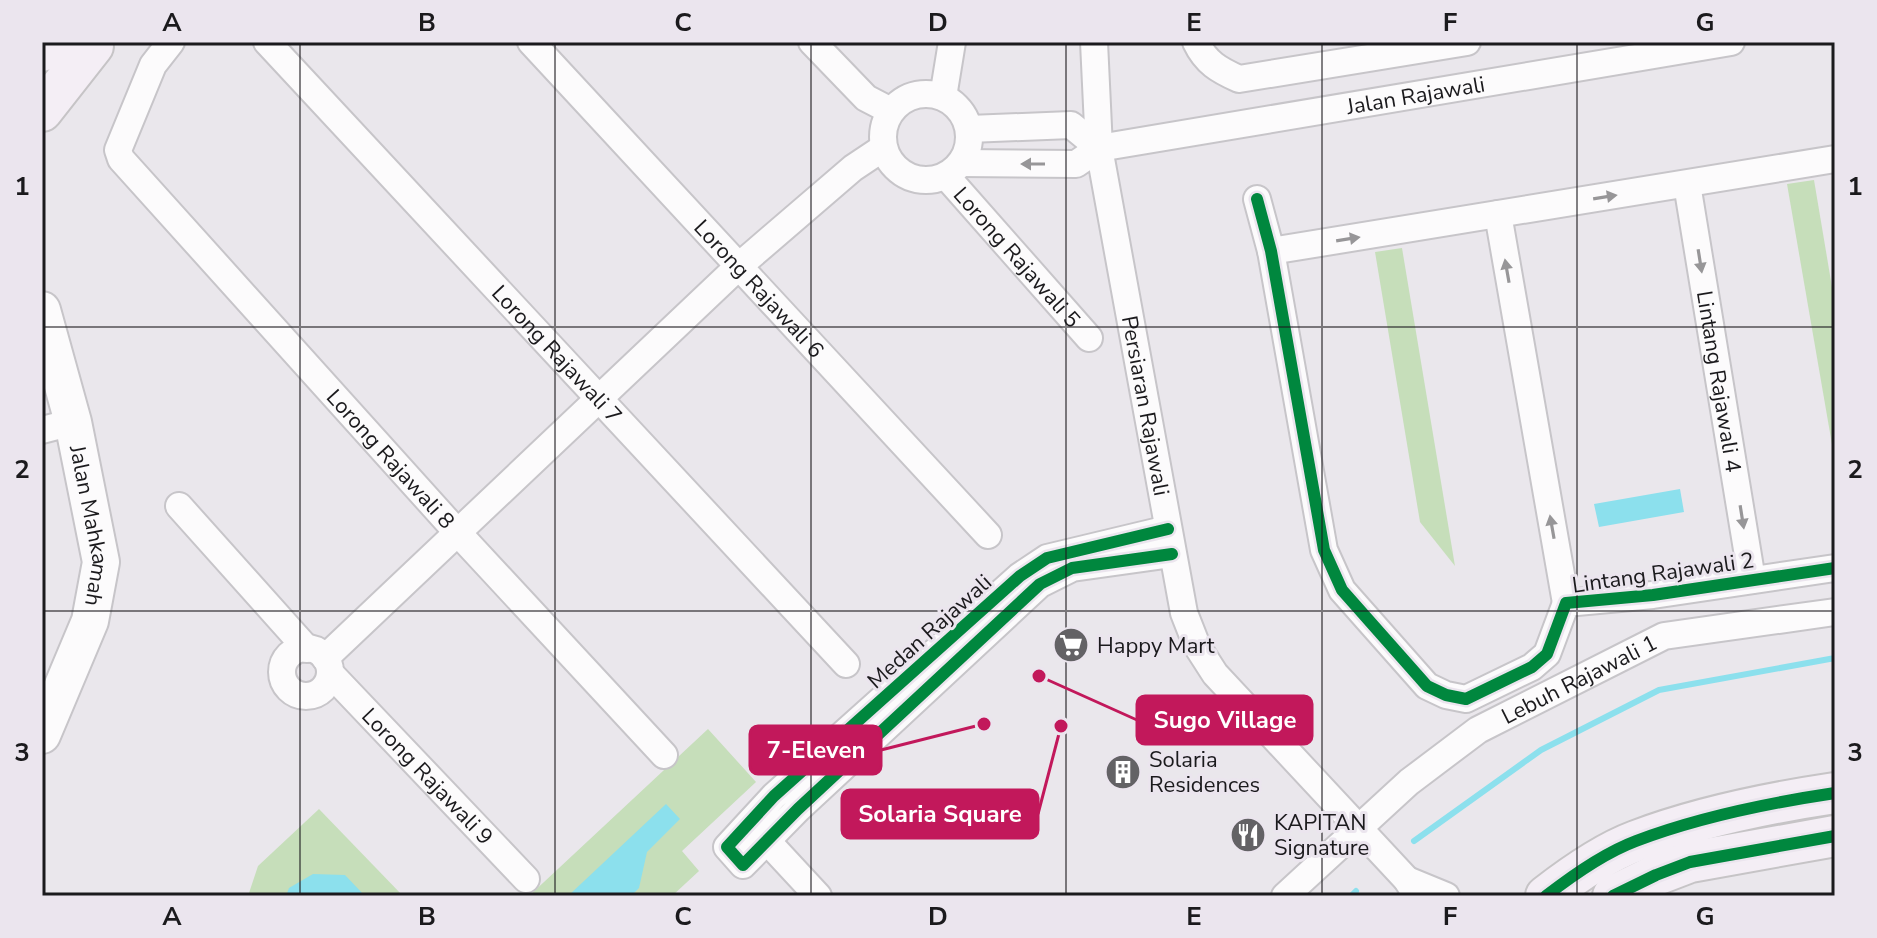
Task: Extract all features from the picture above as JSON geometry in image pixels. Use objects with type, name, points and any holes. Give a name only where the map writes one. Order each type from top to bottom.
[{"type":"main road","points":[[42,51],[81,43]]},
{"type":"main road","points":[[42,80],[81,43]]},
{"type":"main road","points":[[42,111],[81,43]]},
{"type":"main road","name":"Jalan Mahkamah","points":[[42,310],[58,426],[101,562],[90,621],[42,735]]},
{"type":"main road","points":[[1546,896],[1601,859],[1635,841],[1710,818],[1835,793]]},
{"type":"main road","points":[[1613,896],[1690,862],[1835,836]]},
{"type":"street","name":"Lorong Rajawali 8","points":[[171,42],[153,65],[118,150],[121,159],[458,533],[664,755]]},
{"type":"street","name":"Lorong Rajawali 7","points":[[267,42],[846,664]]},
{"type":"street","name":"Lorong Rajawali 6","points":[[531,42],[988,535]]},
{"type":"street","points":[[812,42],[866,98],[891,111]]},
{"type":"street","points":[[943,97],[952,42]]},
{"type":"street","name":"Persiaran Rajawali","points":[[1094,42],[1099,148],[1170,542],[1184,613],[1197,646],[1215,674],[1412,888],[1446,896]]},
{"type":"street","points":[[1196,42],[1204,57],[1216,69],[1239,79],[1404,47],[1467,42]]},
{"type":"street","name":"Jalan Rajawali","points":[[954,170],[1076,164],[1099,148],[1589,55],[1731,42]]},
{"type":"street","points":[[929,93],[943,97],[964,116],[969,129],[967,153],[954,170],[934,180],[908,177],[888,160],[883,148],[882,135],[891,111],[901,100],[914,94],[929,93]]},
{"type":"street","points":[[969,129],[1071,125],[1099,148]]},
{"type":"street","points":[[321,660],[739,266],[853,168],[883,148]]},
{"type":"street","points":[[1257,199],[1271,251],[1835,159]]},
{"type":"street","name":"Lorong Rajawali 5","points":[[954,170],[1089,338]]},
{"type":"street","name":"Lintang Rajawali 4","points":[[1687,184],[1752,580]]},
{"type":"street","points":[[1498,214],[1566,603]]},
{"type":"street","name":"Lintang Rajawali 2","points":[[1271,251],[1324,550],[1342,590],[1427,686],[1446,695],[1466,699],[1532,667],[1547,654],[1566,603],[1653,595],[1835,568]]},
{"type":"street","name":"Lorong Rajawali 9","points":[[179,506],[526,879]]},
{"type":"street","name":"Medan Rajawali","points":[[735,856],[758,831],[774,796],[1020,576],[1047,558],[1170,542]]},
{"type":"street","points":[[1653,595],[1664,636]]},
{"type":"street","name":"Lebuh Rajawali 1","points":[[1358,828],[1409,782],[1478,730],[1664,636],[1835,612]]},
{"type":"street","points":[[1285,896],[1358,828]]},
{"type":"street","points":[[758,831],[818,896]]},
{"type":"green space","points":[[1814,180],[1835,305],[1834,456],[1787,184]]},
{"type":"green space","points":[[1402,248],[1455,566],[1420,522],[1375,252]]},
{"type":"green space","points":[[708,729],[756,782],[682,851],[699,871],[672,896],[529,896]]},
{"type":"green space","points":[[319,809],[403,896],[248,896],[258,866]]},
{"type":"water","points":[[1680,489],[1684,512],[1599,527],[1594,504]]},
{"type":"water","points":[[666,804],[680,819],[647,852],[639,888],[631,896],[568,896]]},
{"type":"water","points":[[313,874],[345,875],[365,896],[286,896],[289,888]]},
{"type":"waterway","points":[[1414,841],[1541,750],[1659,690],[1835,658]]},
{"type":"waterway","points":[[1351,896],[1356,891]]},
{"type":"cycle path","points":[[1257,199],[1271,251],[1324,550],[1342,590],[1427,686],[1446,695],[1466,699],[1532,667],[1547,654],[1566,603],[1653,595],[1835,568]]},
{"type":"cycle path","points":[[1168,529],[1047,558],[1020,576],[774,796],[727,847],[743,865],[798,809],[1040,584],[1072,568],[1172,554]]},
{"type":"cycle path","points":[[1546,896],[1601,858],[1660,832],[1734,812],[1835,793]]},
{"type":"cycle path","points":[[1613,896],[1690,862],[1835,836]]},
{"type":"place","name":"Happy Mart","points":[[1071,645]]},
{"type":"place","name":"Sugo Village","points":[[1039,676]]},
{"type":"place","name":"7-Eleven","points":[[984,724]]},
{"type":"place","name":"Solaria Square","points":[[1061,726]]},
{"type":"place","name":"Solaria Residences","points":[[1123,772]]},
{"type":"place","name":"KAPITAN Signature","points":[[1248,835]]}]
